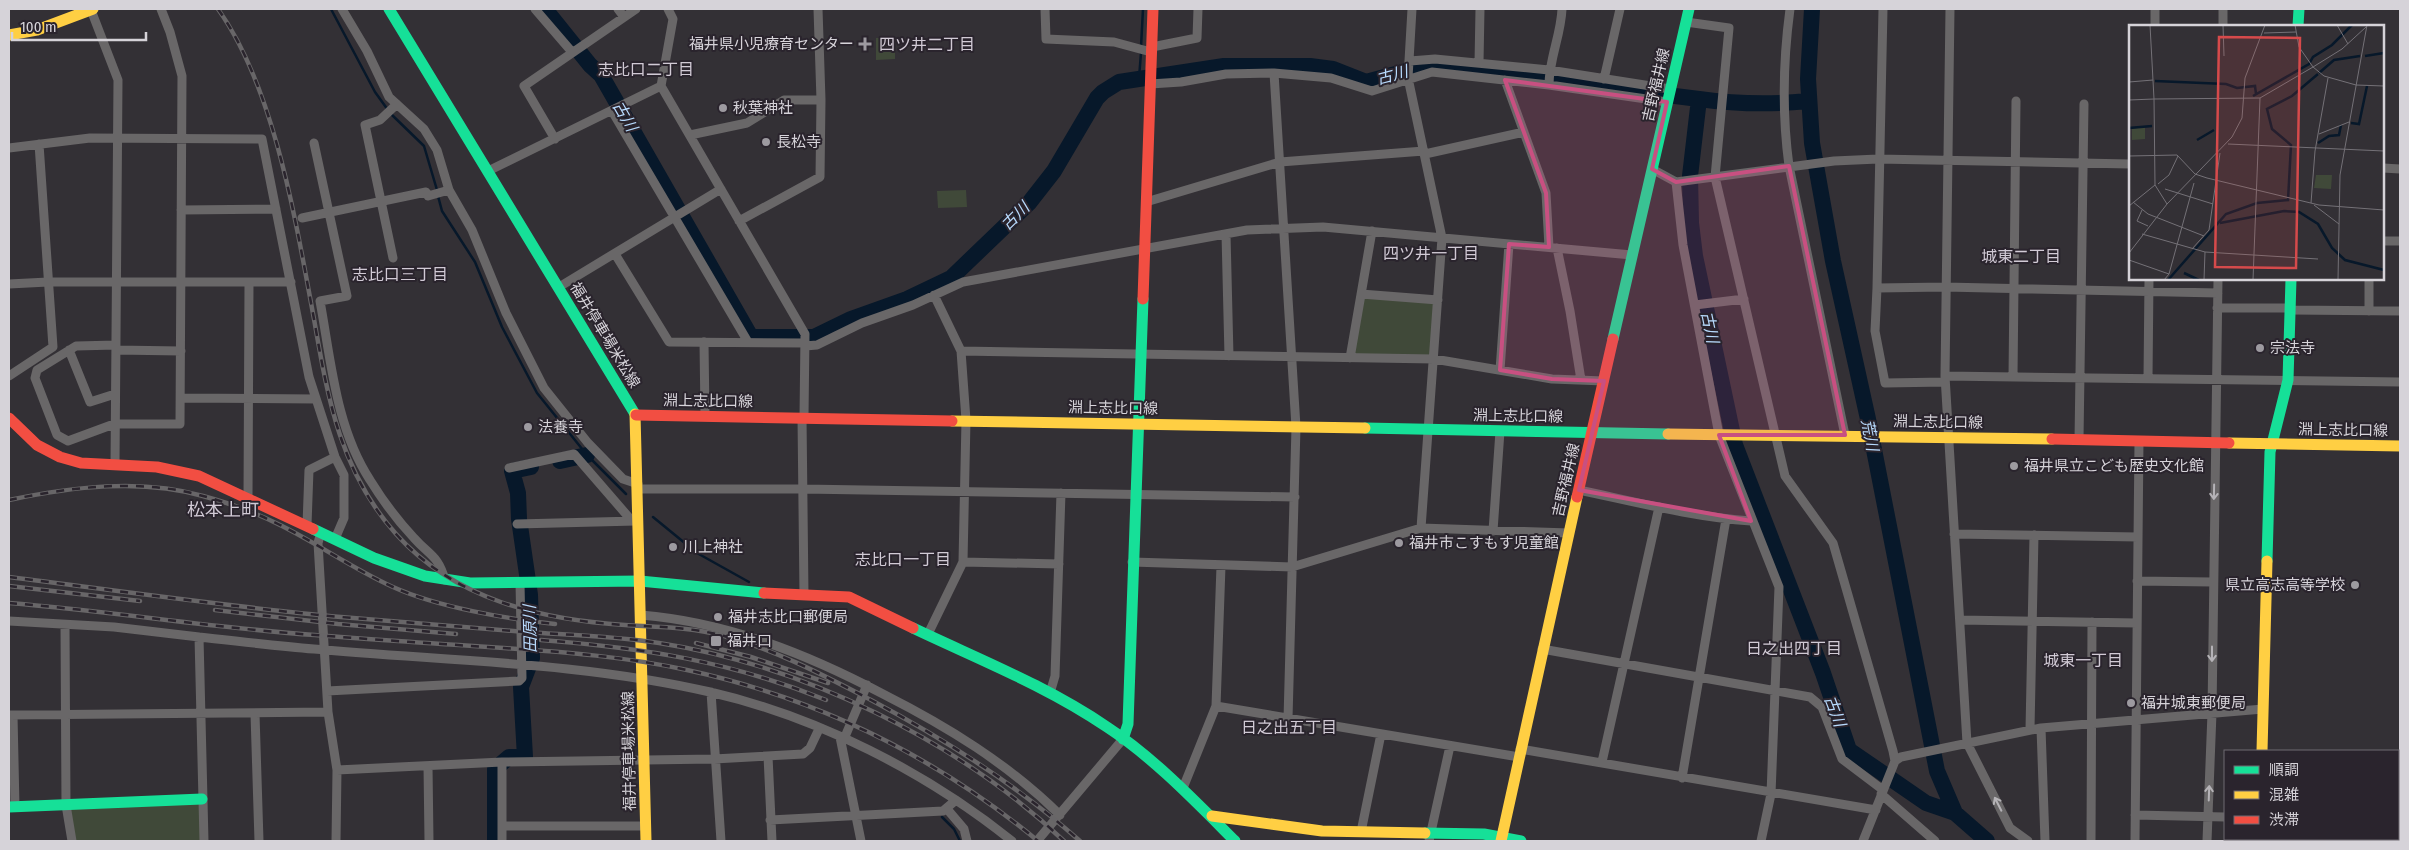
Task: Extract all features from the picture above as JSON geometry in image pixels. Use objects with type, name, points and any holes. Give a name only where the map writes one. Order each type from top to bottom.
[{"type":"main road","points":[[9,35],[37,30],[92,9]]},
{"type":"main road","name":"福井停車場米松線","points":[[390,9],[636,415],[638,486],[635,521],[640,581],[646,841]]},
{"type":"main road","points":[[1123,739],[1128,724],[1132,562],[1153,9]]},
{"type":"main road","name":"吉野福井線","points":[[1502,840],[1542,649],[1689,9]]},
{"type":"main road","points":[[2298,25],[2299,9]]},
{"type":"main road","points":[[2262,750],[2271,444],[2288,380],[2291,280]]},
{"type":"main road","name":"淵上志比口線","points":[[636,415],[2400,446]]},
{"type":"main road","points":[[9,418],[37,445],[60,457],[81,463],[177,470],[211,480],[395,567],[445,580],[470,583],[640,581],[764,593],[849,597],[1050,693],[1108,727],[1183,788],[1235,841]]},
{"type":"main road","points":[[12,807],[202,799]]},
{"type":"main road","points":[[1212,816],[1322,831],[1430,837],[1484,834],[1502,840],[1521,841]]},
{"type":"street","points":[[92,9],[118,80],[115,465]]},
{"type":"street","points":[[161,9],[170,32],[182,76],[181,350],[180,424],[114,424],[68,441],[57,435],[35,378],[36,370],[76,346],[181,350]]},
{"type":"street","points":[[342,9],[389,97],[424,129],[432,143],[449,190],[472,230],[506,313],[544,388],[588,444],[623,479],[638,486],[1295,496]]},
{"type":"street","points":[[535,9],[572,52]]},
{"type":"street","points":[[618,9],[624,17]]},
{"type":"street","points":[[556,138],[524,86],[636,9]]},
{"type":"street","points":[[668,9],[673,19],[661,86],[805,334],[803,417],[804,595]]},
{"type":"street","points":[[739,221],[820,177],[821,100],[818,9]]},
{"type":"street","points":[[1045,9],[1046,40],[1114,42],[1152,49],[1197,38],[1198,9]]},
{"type":"street","points":[[1412,9],[1408,78],[1442,238],[1430,430],[1421,528]]},
{"type":"street","points":[[1479,63],[1480,9]]},
{"type":"street","points":[[1548,85],[1549,70],[1561,24],[1562,9]]},
{"type":"street","points":[[1604,79],[1620,9]]},
{"type":"street","points":[[1790,9],[1784,90],[1788,166],[1845,435]]},
{"type":"street","points":[[1883,9],[1875,331],[1885,383],[2013,377],[2400,382]]},
{"type":"street","points":[[1950,9],[1945,379],[1947,438],[1967,744],[2010,828],[2028,841]]},
{"type":"street","points":[[2155,9],[2155,25]]},
{"type":"street","points":[[2222,25],[2223,9]]},
{"type":"street","points":[[1686,22],[1729,28],[1715,177],[1785,476],[1833,543],[1893,765],[1863,841]]},
{"type":"street","points":[[1410,60],[1434,59],[1549,70],[1670,89]]},
{"type":"street","points":[[1150,84],[1181,82],[1226,74],[1274,73],[1331,78],[1372,91],[1408,78],[1432,72],[1548,85],[1667,102]]},
{"type":"street","points":[[1274,73],[1296,427],[1288,719]]},
{"type":"street","points":[[1505,80],[1546,193],[1553,247],[1570,311],[1581,380]]},
{"type":"street","points":[[488,171],[661,86]]},
{"type":"street","points":[[690,136],[747,123],[784,100],[821,100]]},
{"type":"street","points":[[2013,377],[2016,100]]},
{"type":"street","points":[[393,258],[365,125],[380,120],[397,104]]},
{"type":"street","points":[[2079,440],[2084,104]]},
{"type":"street","points":[[612,111],[748,342]]},
{"type":"street","points":[[1146,202],[1280,162],[1424,153],[1524,132]]},
{"type":"street","points":[[9,148],[90,138],[262,139],[316,399],[334,457],[344,475],[344,518],[335,539]]},
{"type":"street","points":[[9,376],[53,347],[39,144]]},
{"type":"street","points":[[314,144],[347,296],[320,301],[344,420],[358,458],[369,479],[415,540],[438,560],[445,580]]},
{"type":"street","points":[[1652,169],[1679,182],[1788,166],[1878,159],[2129,164]]},
{"type":"street","points":[[2384,168],[2400,169]]},
{"type":"street","points":[[1679,182],[1683,245],[1727,435],[1751,521],[1779,588],[1777,691],[1771,794],[1761,841]]},
{"type":"street","points":[[559,287],[721,189]]},
{"type":"street","points":[[302,218],[426,192],[428,196],[449,190]]},
{"type":"street","points":[[181,210],[276,209]]},
{"type":"street","points":[[615,254],[669,342],[748,342],[805,345],[817,345],[862,322],[963,282],[1246,230],[1284,227],[1324,227],[1632,254]]},
{"type":"street","points":[[1350,358],[1372,231]]},
{"type":"street","points":[[1226,234],[1229,356]]},
{"type":"street","points":[[2384,241],[2400,241]]},
{"type":"street","points":[[1500,370],[1509,244]]},
{"type":"street","points":[[2148,378],[2149,280]]},
{"type":"street","points":[[2207,841],[2212,713],[2212,582],[2218,280]]},
{"type":"street","points":[[2369,311],[2370,280]]},
{"type":"street","points":[[9,284],[48,282],[291,282]]},
{"type":"street","points":[[248,497],[249,283]]},
{"type":"street","points":[[1877,288],[2014,288],[2218,293]]},
{"type":"street","points":[[1361,294],[1438,300]]},
{"type":"street","points":[[928,634],[963,562],[966,420],[961,351],[934,295]]},
{"type":"street","points":[[1697,305],[1744,299]]},
{"type":"street","points":[[2217,308],[2400,311]]},
{"type":"street","points":[[704,342],[705,416]]},
{"type":"street","points":[[69,350],[90,402],[115,394]]},
{"type":"street","points":[[961,351],[1434,359],[1552,379],[1604,380]]},
{"type":"street","points":[[180,398],[316,399]]},
{"type":"street","points":[[1493,531],[1500,430]]},
{"type":"street","points":[[2134,841],[2139,441]]},
{"type":"street","points":[[509,468],[577,454],[588,444]]},
{"type":"street","points":[[577,454],[635,521]]},
{"type":"street","points":[[307,525],[309,470],[334,457]]},
{"type":"street","points":[[1579,490],[1659,508],[1726,519],[1751,521]]},
{"type":"street","points":[[1050,693],[1055,676],[1061,493]]},
{"type":"street","points":[[1602,762],[1659,508]]},
{"type":"street","points":[[1682,778],[1726,519]]},
{"type":"street","points":[[517,524],[635,521]]},
{"type":"street","points":[[1132,562],[1292,567],[1421,528],[1569,533]]},
{"type":"street","points":[[321,532],[318,543],[328,712],[337,770],[336,841]]},
{"type":"street","points":[[1954,534],[2138,537]]},
{"type":"street","points":[[2030,729],[2034,535]]},
{"type":"street","points":[[963,562],[1059,564]]},
{"type":"street","points":[[1183,788],[1216,706],[1220,566]]},
{"type":"street","points":[[2137,581],[2212,582]]},
{"type":"street","points":[[327,691],[516,682],[522,678],[524,664],[520,583]]},
{"type":"street","points":[[640,615],[685,620],[752,637],[817,661],[934,720],[984,751],[1017,776],[1060,815]]},
{"type":"street","points":[[1960,620],[2137,623]]},
{"type":"street","points":[[9,621],[114,627],[325,650],[524,664],[642,680],[712,692],[787,716],[842,738],[879,756],[956,800],[1012,841]]},
{"type":"street","points":[[2091,841],[2090,723],[2092,622]]},
{"type":"street","points":[[65,625],[66,805],[72,841]]},
{"type":"street","points":[[199,637],[204,841]]},
{"type":"street","points":[[1542,649],[1810,697],[1824,707],[1842,759],[1883,790],[1935,841]]},
{"type":"street","points":[[861,841],[842,738],[867,685]]},
{"type":"street","points":[[712,692],[714,759],[721,841]]},
{"type":"street","points":[[1824,707],[1836,703]]},
{"type":"street","points":[[1216,706],[1450,746],[1602,762],[1771,794],[1876,810]]},
{"type":"street","points":[[1893,765],[1912,755],[2030,729],[2263,709]]},
{"type":"street","points":[[12,807],[11,715],[328,712]]},
{"type":"street","points":[[255,714],[259,841]]},
{"type":"street","points":[[2041,728],[2045,841]]},
{"type":"street","points":[[337,770],[502,762],[644,761],[802,754],[810,748],[819,729]]},
{"type":"street","points":[[1361,832],[1381,734]]},
{"type":"street","points":[[1037,841],[1123,739]]},
{"type":"street","points":[[1430,837],[1450,746]]},
{"type":"street","points":[[768,756],[772,841]]},
{"type":"street","points":[[502,762],[502,841]]},
{"type":"street","points":[[428,766],[429,841]]},
{"type":"street","points":[[770,820],[943,811],[956,800]]},
{"type":"street","points":[[947,809],[964,829],[967,841]]},
{"type":"street","points":[[2135,815],[2224,817]]},
{"type":"street","points":[[502,826],[645,826]]},
{"type":"highlighted area","points":[[1505,80],[1667,102],[1652,169],[1676,182],[1789,166],[1845,435],[1719,435],[1751,521],[1579,490],[1604,381],[1552,379],[1500,370],[1509,244],[1549,247],[1546,193]]},
{"type":"green space","points":[[895,37],[895,59],[876,60],[876,38]]},
{"type":"green space","points":[[966,190],[967,207],[938,208],[937,191]]},
{"type":"green space","points":[[1361,294],[1438,300],[1434,359],[1350,358]]},
{"type":"green space","points":[[202,799],[204,841],[74,841],[66,805]]},
{"type":"waterway","points":[[331,9],[375,92],[388,110]]},
{"type":"waterway","name":"古川","points":[[545,9],[590,65],[601,75],[751,337],[814,337],[851,319],[907,299],[951,278],[1029,203],[1054,171],[1097,98],[1119,82],[1224,66],[1310,66],[1333,69],[1366,82],[1429,65],[1699,99],[1690,176],[1691,223],[1695,256],[1735,445],[1823,673],[1849,750],[1926,803],[1955,813]]},
{"type":"waterway","points":[[1141,47],[1143,9]]},
{"type":"waterway","name":"荒川","points":[[1812,9],[1808,79],[1812,143],[1833,261],[1868,419],[1937,771],[1955,813],[1987,841]]},
{"type":"waterway","points":[[1139,78],[1141,53]]},
{"type":"waterway","points":[[1699,99],[1753,103],[1808,101]]},
{"type":"waterway","points":[[391,114],[424,146],[437,190]]},
{"type":"waterway","points":[[438,196],[442,211],[475,262],[502,327],[537,393],[587,455],[626,494]]},
{"type":"waterway","name":"田原川","points":[[560,461],[587,455]]},
{"type":"waterway","name":"田原川","points":[[495,841],[495,769],[509,757],[525,757],[521,687],[532,658],[530,595],[519,519],[518,493],[512,471],[531,467]]},
{"type":"waterway","points":[[653,517],[697,553],[749,582]]},
{"type":"waterway","points":[[942,817],[954,829],[960,841]]},
{"type":"railway","points":[[218,9],[238,41],[255,78],[281,158],[291,200],[331,406],[339,433],[362,485],[377,510],[396,534],[419,556],[444,575],[472,590],[501,602],[562,618],[675,628],[724,636],[762,648],[817,672],[926,731],[980,764],[1056,820],[1080,841]]},
{"type":"railway","points":[[9,500],[57,491],[106,486],[155,487],[179,490],[251,512],[292,531],[378,580],[430,601],[516,619],[555,624]]},
{"type":"railway","points":[[9,577],[299,613],[626,639],[659,643],[713,654],[768,669],[822,689],[876,713],[927,740],[977,771],[1022,805],[1064,841]]},
{"type":"railway","points":[[9,586],[140,601]]},
{"type":"railway","points":[[9,603],[277,632],[573,653],[619,658],[687,670],[735,682],[782,697],[828,714],[873,734],[916,757],[958,783],[1038,841]]},
{"type":"railway","points":[[215,610],[338,624],[456,634]]},
{"type":"railway","points":[[541,640],[615,647],[686,658],[755,675],[826,700]]},
{"type":"railway","points":[[696,643],[751,657],[828,683]]},
{"type":"traffic: fast","points":[[389,9],[635,414]]},
{"type":"traffic: fast","points":[[1613,339],[1689,9]]},
{"type":"traffic: fast","points":[[2298,25],[2299,9]]},
{"type":"traffic: fast","points":[[2267,561],[2270,452],[2288,380],[2291,280]]},
{"type":"traffic: fast","points":[[1123,739],[1128,724],[1143,299]]},
{"type":"traffic: fast","points":[[1365,428],[1668,434]]},
{"type":"traffic: fast","points":[[313,529],[374,558],[425,576],[470,583],[640,581],[764,593]]},
{"type":"traffic: fast","points":[[913,628],[1036,686],[1107,727],[1157,766],[1235,841]]},
{"type":"traffic: fast","points":[[9,807],[202,799]]},
{"type":"traffic: fast","points":[[1425,833],[1484,834],[1521,841]]},
{"type":"traffic: slow","points":[[9,35],[37,30],[93,9]]},
{"type":"traffic: slow","points":[[635,414],[646,841]]},
{"type":"traffic: slow","points":[[952,421],[1365,428]]},
{"type":"traffic: slow","points":[[1668,434],[2052,439]]},
{"type":"traffic: slow","points":[[2229,443],[2400,446]]},
{"type":"traffic: slow","points":[[1501,841],[1577,497]]},
{"type":"traffic: slow","points":[[2262,750],[2267,561]]},
{"type":"traffic: slow","points":[[1212,816],[1322,831],[1425,833]]},
{"type":"traffic: jam","points":[[1143,299],[1153,9]]},
{"type":"traffic: jam","points":[[1577,497],[1613,339]]},
{"type":"traffic: jam","points":[[636,415],[952,421]]},
{"type":"traffic: jam","points":[[9,418],[37,445],[60,457],[81,463],[157,467],[199,476],[313,529]]},
{"type":"traffic: jam","points":[[2052,439],[2229,443]]},
{"type":"traffic: jam","points":[[764,593],[849,597],[913,628]]},
{"type":"place","name":"福井県小児療育センター","points":[[865,44]]},
{"type":"place","name":"秋葉神社","points":[[723,108]]},
{"type":"place","name":"長松寺","points":[[766,142]]},
{"type":"place","name":"宗法寺","points":[[2260,348]]},
{"type":"place","name":"法養寺","points":[[528,427]]},
{"type":"place","name":"福井県立こども歴史文化館","points":[[2014,466]]},
{"type":"place","name":"福井市こすもす児童館","points":[[1399,543]]},
{"type":"place","name":"川上神社","points":[[673,547]]},
{"type":"place","name":"県立高志高等学校","points":[[2355,585]]},
{"type":"place","name":"福井志比口郵便局","points":[[718,617]]},
{"type":"place","name":"福井口","points":[[716,641]]},
{"type":"place","name":"福井城東郵便局","points":[[2131,703]]},
{"type":"district","name":"四ツ井二丁目","points":[[927,44]]},
{"type":"district","name":"志比口二丁目","points":[[646,69]]},
{"type":"district","name":"四ツ井一丁目","points":[[1431,253]]},
{"type":"district","name":"城東二丁目","points":[[2021,256]]},
{"type":"district","name":"志比口三丁目","points":[[400,274]]},
{"type":"district","name":"松本上町","points":[[223,510]]},
{"type":"district","name":"志比口一丁目","points":[[903,559]]},
{"type":"district","name":"日之出四丁目","points":[[1794,648]]},
{"type":"district","name":"城東一丁目","points":[[2083,660]]},
{"type":"district","name":"日之出五丁目","points":[[1289,727]]}]
